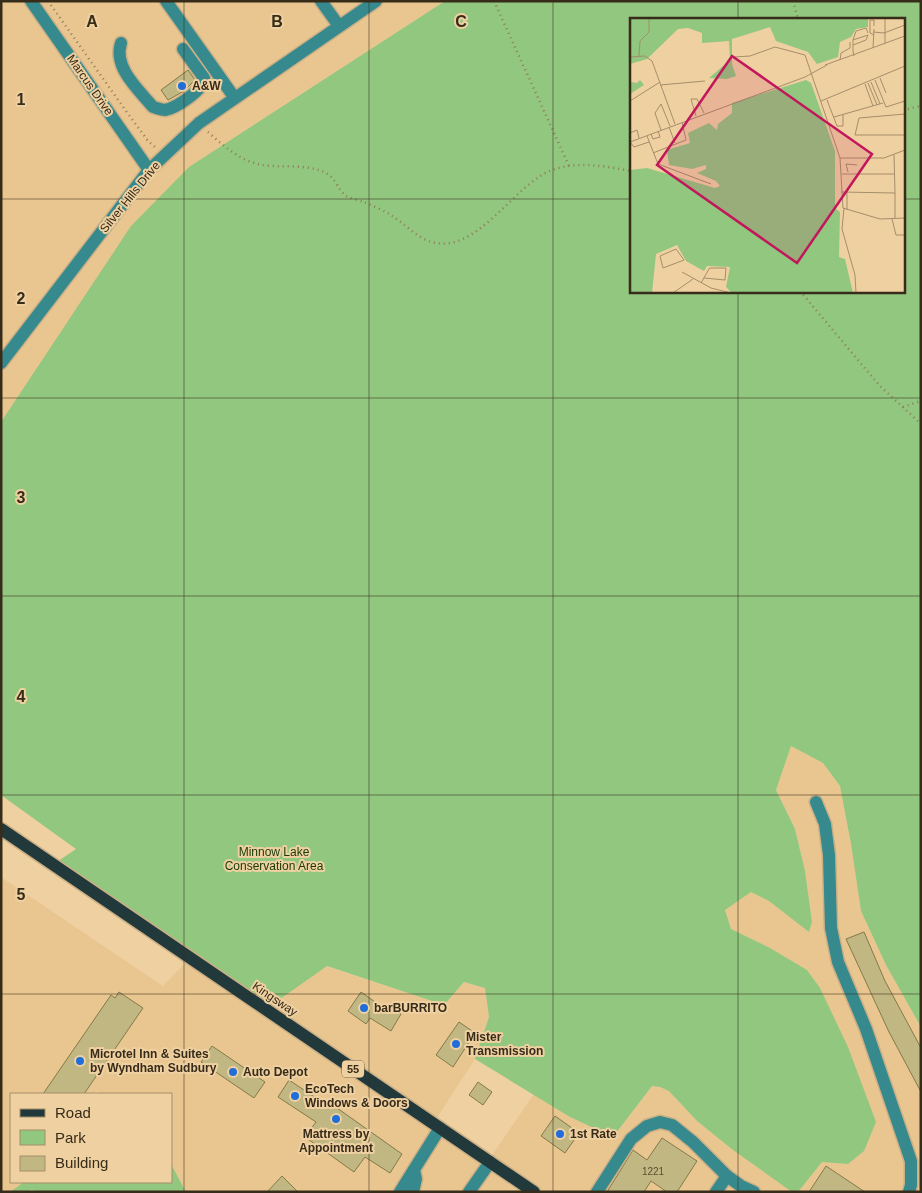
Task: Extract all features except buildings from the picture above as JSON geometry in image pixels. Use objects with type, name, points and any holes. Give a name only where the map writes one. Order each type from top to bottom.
[{"type":"main road","name":"Kingsway","points":[[1,829],[534,1192]]},
{"type":"street","name":"Marcus Drive","points":[[31,1],[149,170]]},
{"type":"street","points":[[166,1],[234,97]]},
{"type":"street","points":[[322,1],[338,26]]},
{"type":"street","name":"Silver Hills Drive","points":[[1,363],[149,170],[199,123],[234,97],[376,1]]},
{"type":"street","points":[[121,43],[119,50],[121,67],[153,107],[160,110],[166,110],[190,97],[205,81],[183,49]]},
{"type":"street","points":[[816,802],[825,824],[829,855],[830,928],[838,962],[866,1029],[911,1161],[912,1185],[909,1192]]},
{"type":"street","points":[[597,1192],[631,1138],[647,1126],[660,1122],[672,1125],[694,1142],[727,1176],[754,1192]]},
{"type":"street","points":[[400,1192],[440,1128]]},
{"type":"street","points":[[469,1192],[490,1162]]},
{"type":"street","points":[[413,1192],[416,1179],[414,1170]]},
{"type":"street","points":[[716,1192],[727,1176]]},
{"type":"path","points":[[48,1],[148,141],[156,148]]},
{"type":"path","points":[[494,1],[569,166]]},
{"type":"path","points":[[793,1],[798,18]]},
{"type":"path","points":[[904,110],[921,106]]},
{"type":"path","points":[[199,123],[238,157],[263,165],[305,168],[329,175],[346,196],[383,210],[425,240],[435,243],[450,243],[463,240],[475,233],[521,190],[552,171],[584,164],[630,171]]},
{"type":"path","points":[[801,292],[879,385],[921,424]]},
{"type":"path","points":[[902,408],[921,401]]},
{"type":"shaded area","points":[[1,1],[445,1],[189,167],[59,335],[1,422]]},
{"type":"shaded area","points":[[791,746],[823,763],[840,786],[861,911],[886,965],[921,1027],[921,1192],[798,1192],[822,1162],[848,1164],[820,988],[807,970],[770,948],[731,929],[725,909],[751,892],[769,901],[809,931],[812,922],[805,871],[795,829],[776,790]]},
{"type":"shaded area","points":[[1,877],[163,986],[189,959],[319,964],[444,1005],[464,982],[485,988],[489,1017],[475,1059],[433,1124],[488,1161],[534,1094],[570,1117],[613,1137],[652,1086],[661,1087],[669,1091],[697,1121],[733,1150],[792,1192],[186,1192],[172,1166],[172,1093],[98,1093],[97,1090],[96,1093],[10,1093],[10,1183],[23,1183],[10,1192],[1,1192]]},
{"type":"green space","name":"Minnow Lake Conservation Area","points":[[445,1],[921,1],[921,1027],[886,965],[861,911],[840,786],[823,763],[791,746],[776,790],[795,829],[805,871],[812,922],[809,932],[769,901],[751,892],[725,910],[731,929],[770,948],[807,970],[820,988],[848,1047],[876,1122],[864,1151],[848,1164],[822,1162],[798,1192],[792,1192],[733,1150],[697,1121],[669,1091],[660,1087],[652,1086],[613,1137],[570,1117],[475,1059],[489,1017],[485,988],[464,982],[444,1005],[327,966],[266,1009],[54,864],[76,849],[1,795],[1,422],[131,226],[189,167]]},
{"type":"green space","points":[[172,1166],[186,1192],[41,1192],[31,1190],[28,1192],[10,1192],[23,1183],[172,1183]]},
{"type":"place","name":"A&W","points":[[182,86]]},
{"type":"place","name":"barBURRITO","points":[[364,1008]]},
{"type":"place","name":"Mister Transmission","points":[[456,1044]]},
{"type":"place","name":"Microtel Inn & Suites by Wyndham Sudbury","points":[[80,1061]]},
{"type":"place","name":"Auto Depot","points":[[233,1072]]},
{"type":"place","name":"EcoTech Windows & Doors","points":[[295,1096]]},
{"type":"place","name":"Mattress by Appointment","points":[[336,1119]]},
{"type":"place","name":"1st Rate","points":[[560,1134]]}]
